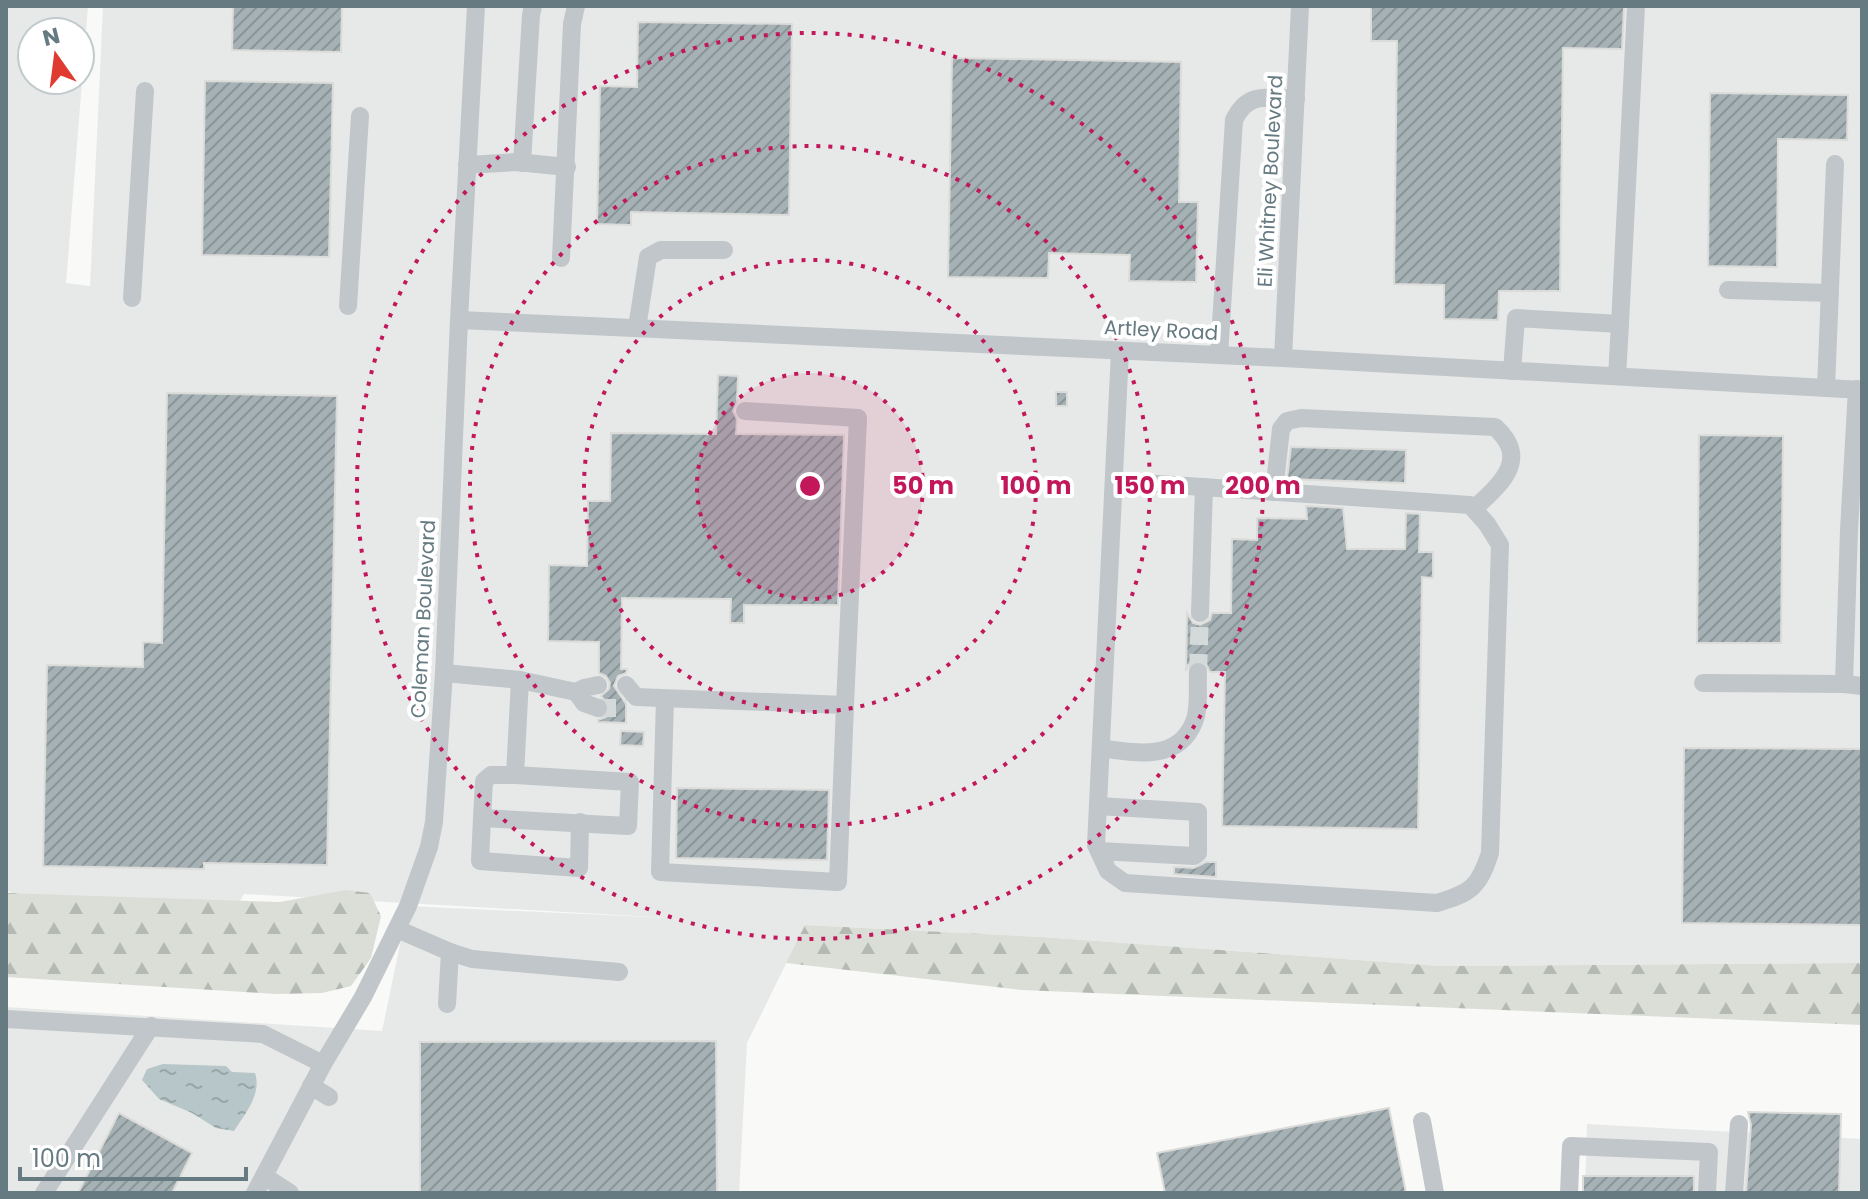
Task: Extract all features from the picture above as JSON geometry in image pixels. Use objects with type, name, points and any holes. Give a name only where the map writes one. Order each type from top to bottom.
[{"type":"street","name":"Coleman Boulevard","points":[[260,1185],[397,929],[429,847],[434,822],[476,6]]},
{"type":"street","points":[[522,163],[533,6]]},
{"type":"street","points":[[561,258],[571,47],[576,6]]},
{"type":"street","name":"Eli Whitney Boulevard","points":[[1283,358],[1300,6]]},
{"type":"street","points":[[1617,376],[1636,6]]},
{"type":"street","points":[[132,298],[145,91]]},
{"type":"street","points":[[1219,355],[1234,120],[1248,100],[1263,97],[1296,99]]},
{"type":"street","points":[[348,306],[360,116]]},
{"type":"street","points":[[467,165],[522,163],[567,167]]},
{"type":"street","points":[[1826,388],[1835,164]]},
{"type":"street","points":[[637,328],[648,257],[661,250],[724,250]]},
{"type":"street","points":[[1728,290],[1830,293]]},
{"type":"street","points":[[1512,371],[1516,318],[1620,324]]},
{"type":"street","name":"Artley Road","points":[[459,320],[1283,358],[1860,389]]},
{"type":"street","points":[[1114,481],[1470,505],[1474,509],[1500,545],[1500,579],[1490,853],[1477,884],[1465,895],[1437,903],[1125,883],[1108,871],[1096,845],[1120,351]]},
{"type":"street","points":[[1703,683],[1853,685],[1849,530],[1860,389]]},
{"type":"street","points":[[665,699],[660,872],[838,882],[858,418],[745,411]]},
{"type":"street","points":[[1274,492],[1281,429],[1287,421],[1301,418],[1495,427],[1511,448],[1512,463],[1502,481],[1474,509]]},
{"type":"street","points":[[1200,613],[1204,487]]},
{"type":"street","points":[[1101,748],[1140,754],[1161,752],[1173,746],[1186,735],[1196,719],[1198,672]]},
{"type":"street","points":[[444,673],[520,680],[576,692],[584,688],[598,696]]},
{"type":"street","points":[[515,775],[520,680]]},
{"type":"street","points":[[628,697],[845,705]]},
{"type":"street","points":[[482,818],[580,822],[628,826],[630,782],[491,775],[484,781],[482,818],[480,861],[579,868],[580,822]]},
{"type":"street","points":[[1098,806],[1198,812],[1198,853],[1194,856],[1099,851]]},
{"type":"street","points":[[397,929],[472,959],[619,972]]},
{"type":"street","points":[[447,1004],[450,952]]},
{"type":"street","points":[[6,1019],[263,1034],[323,1064]]},
{"type":"street","points":[[44,1193],[151,1026]]},
{"type":"street","points":[[311,1086],[329,1097]]},
{"type":"street","points":[[1422,1121],[1435,1193]]},
{"type":"street","points":[[1734,1193],[1739,1124]]},
{"type":"street","points":[[1569,1193],[1571,1146],[1709,1152],[1707,1193]]},
{"type":"street","points":[[260,1185],[290,1193]]},
{"type":"shaded area","points":[[6,6],[88,6],[87,16],[16,16],[16,96],[81,96],[66,283],[90,286],[103,6],[1862,6],[1862,963],[1440,966],[1042,937],[805,925],[747,1043],[739,1193],[6,1193],[6,1007],[382,1031],[408,906],[671,918],[244,894],[236,908],[31,904],[6,890]]},
{"type":"shaded area","points":[[1587,1124],[1862,1139],[1862,1193],[1585,1193]]},
{"type":"green space","points":[[346,890],[370,893],[381,916],[371,958],[351,986],[322,993],[276,994],[6,977],[6,893],[280,902]]},
{"type":"green space","points":[[805,925],[1042,937],[1440,966],[1862,963],[1862,1025],[1022,990],[786,963]]},
{"type":"water","points":[[163,1064],[226,1066],[232,1072],[255,1073],[254,1096],[234,1131],[216,1128],[192,1113],[159,1099],[142,1080],[147,1069]]},
{"type":"building","points":[[233,6],[342,6],[341,52],[232,50]]},
{"type":"building","points":[[1371,6],[1624,6],[1622,49],[1563,48],[1560,291],[1499,291],[1498,320],[1444,319],[1444,285],[1394,284],[1397,41],[1371,41]]},
{"type":"building","points":[[638,22],[792,24],[789,215],[631,212],[631,225],[597,224],[600,86],[637,87]]},
{"type":"building","points":[[952,58],[1181,62],[1179,202],[1198,202],[1196,282],[1129,281],[1130,255],[1049,253],[1048,278],[948,277]]},
{"type":"building","points":[[205,81],[333,83],[329,257],[202,255]]},
{"type":"building","points":[[1710,93],[1848,95],[1847,140],[1778,139],[1777,267],[1708,266]]},
{"type":"building","points":[[718,375],[738,376],[737,402],[733,411],[737,419],[736,434],[844,435],[838,605],[744,605],[744,623],[730,623],[731,599],[622,598],[621,669],[627,669],[626,673],[618,676],[614,686],[626,704],[626,723],[598,722],[606,717],[610,707],[601,696],[609,689],[610,683],[606,676],[599,673],[599,642],[548,641],[549,565],[587,566],[588,501],[610,501],[611,433],[716,434]]},
{"type":"building","points":[[1056,392],[1067,392],[1067,406],[1056,406]]},
{"type":"building","points":[[167,393],[337,396],[327,865],[204,863],[204,869],[43,866],[47,665],[143,667],[143,642],[162,643]]},
{"type":"building","points":[[1699,435],[1783,436],[1781,643],[1697,643]]},
{"type":"building","points":[[1291,447],[1406,450],[1405,483],[1287,479]]},
{"type":"building","points":[[1306,506],[1343,508],[1347,549],[1405,549],[1406,513],[1420,514],[1419,552],[1433,552],[1433,578],[1422,577],[1418,829],[1222,826],[1225,672],[1210,672],[1205,662],[1198,660],[1188,665],[1186,671],[1187,613],[1193,623],[1200,625],[1210,620],[1212,613],[1231,613],[1232,539],[1257,540],[1257,518],[1307,519]]},
{"type":"building","points":[[621,731],[644,732],[643,746],[620,745]]},
{"type":"building","points":[[1684,748],[1862,749],[1862,925],[1682,923]]},
{"type":"building","points":[[677,788],[829,790],[827,860],[676,858]]},
{"type":"building","points":[[1206,862],[1216,862],[1216,877],[1174,874],[1174,867],[1194,868]]},
{"type":"building","points":[[716,1041],[717,1193],[420,1193],[420,1042]]},
{"type":"building","points":[[1389,1108],[1406,1193],[1165,1193],[1157,1153]]},
{"type":"building","points":[[1748,1112],[1841,1114],[1839,1193],[1746,1193],[1751,1125]]},
{"type":"building","points":[[119,1113],[192,1153],[172,1193],[78,1193]]},
{"type":"building","points":[[1583,1176],[1694,1176],[1694,1193],[1583,1193]]},
{"type":"tunnel","points":[[1198,672],[1200,613]]},
{"type":"tunnel","points":[[598,708],[626,708]]}]
